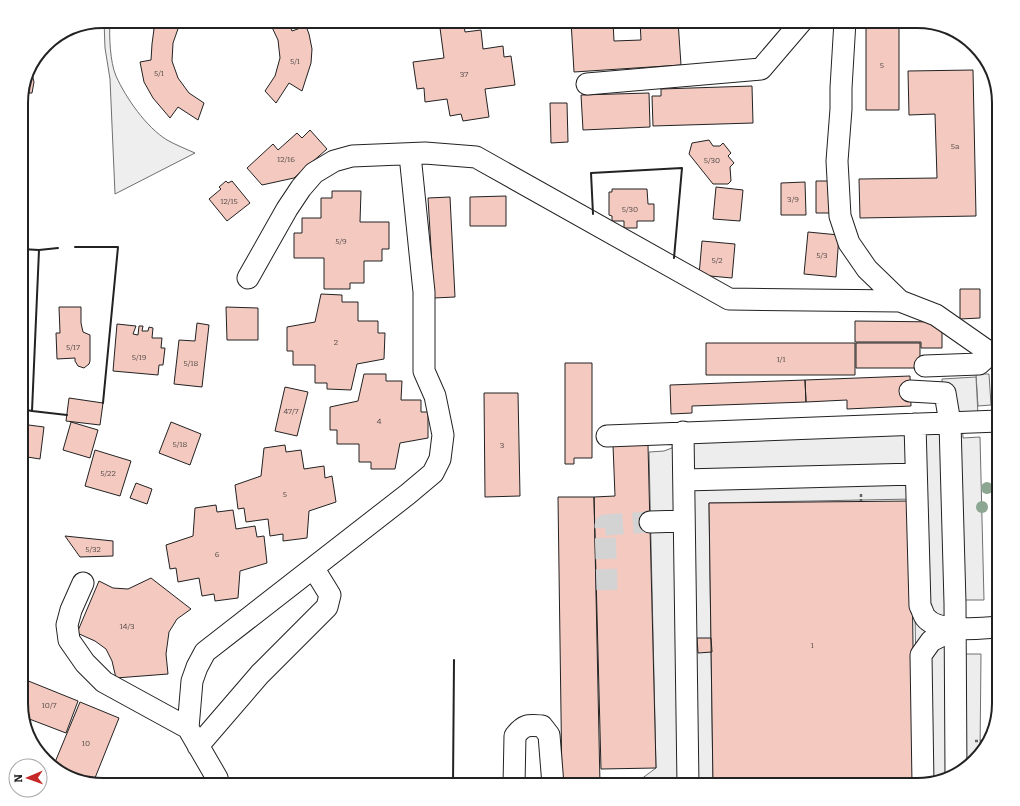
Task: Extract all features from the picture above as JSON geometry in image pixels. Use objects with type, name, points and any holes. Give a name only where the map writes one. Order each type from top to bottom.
[{"type":"lane","points":[[587,84],[761,69],[796,28]]},
{"type":"lane","points":[[845,28],[841,88],[842,109],[837,161],[840,216],[849,243],[867,269],[900,301]]},
{"type":"lane","points":[[248,278],[287,209],[301,188],[314,173],[334,161],[352,156],[425,154],[476,157],[729,299],[900,301],[936,315],[992,354]]},
{"type":"lane","points":[[193,737],[192,681],[197,666],[205,652],[314,569],[433,473],[440,459],[443,435],[435,396],[424,371],[424,292],[410,155]]},
{"type":"lane","points":[[925,366],[979,364],[992,358]]},
{"type":"lane","points":[[910,391],[945,393],[950,423],[955,629],[956,767]]},
{"type":"lane","points":[[607,436],[683,432],[992,422]]},
{"type":"lane","points":[[915,424],[920,606],[925,617],[933,624],[955,629],[992,627]]},
{"type":"lane","points":[[683,432],[688,778]]},
{"type":"lane","points":[[684,480],[916,474]]},
{"type":"lane","points":[[650,522],[684,521]]},
{"type":"lane","points":[[193,737],[260,674],[327,607],[330,595],[314,569]]},
{"type":"lane","points":[[83,583],[71,610],[67,625],[69,640],[86,663],[104,682],[193,737],[217,778]]},
{"type":"lane","points":[[922,778],[921,655],[931,641],[955,629]]},
{"type":"lane","points":[[514,778],[515,736],[519,730],[527,725],[542,726],[549,735],[552,778]]},
{"type":"shaded area","points":[[104,28],[110,28],[112,64],[120,85],[137,111],[152,128],[167,140],[195,153],[115,194],[110,79],[105,48]]},
{"type":"shaded area","points":[[976,374],[989,374],[991,405],[978,406]]},
{"type":"shaded area","points":[[976,377],[978,415],[962,417],[963,438],[980,437],[984,600],[964,600],[964,654],[981,654],[979,745],[966,759],[954,768],[932,777],[918,778],[913,499],[709,503],[713,778],[642,778],[656,768],[649,452],[664,451],[672,448],[676,425],[943,417],[942,379]]},
{"type":"building","points":[[152,28],[178,28],[173,43],[172,61],[178,78],[189,93],[204,103],[198,120],[178,107],[170,118],[153,98],[144,82],[140,62],[151,60],[154,29]]},
{"type":"building","points":[[272,28],[291,28],[292,31],[300,28],[307,28],[312,49],[311,63],[302,91],[289,83],[276,103],[265,91],[275,76],[280,58],[278,40]]},
{"type":"building","points":[[440,28],[464,28],[465,32],[481,30],[483,49],[503,46],[504,57],[511,56],[515,85],[485,89],[489,117],[463,121],[461,114],[450,116],[447,99],[425,102],[424,88],[417,89],[413,62],[444,58]]},
{"type":"building","points":[[571,28],[613,28],[614,41],[641,40],[640,28],[678,28],[681,65],[574,72]]},
{"type":"building","points":[[866,28],[899,28],[899,110],[866,110]]},
{"type":"building","points":[[973,70],[976,216],[860,218],[859,179],[937,178],[935,114],[909,115],[908,71]]},
{"type":"building","points":[[33,78],[34,82],[32,93],[28,93]]},
{"type":"building","points":[[752,86],[753,123],[653,126],[652,96],[661,96],[661,89]]},
{"type":"building","points":[[649,93],[650,127],[583,130],[581,95]]},
{"type":"building","points":[[550,103],[567,103],[568,142],[551,143]]},
{"type":"building","points":[[310,130],[327,149],[294,178],[262,185],[247,168],[273,144],[278,150],[297,133],[302,138]]},
{"type":"building","points":[[709,140],[713,146],[720,146],[723,143],[731,153],[728,156],[734,163],[730,167],[731,181],[728,184],[713,184],[689,154],[692,143]]},
{"type":"building","points":[[226,181],[228,183],[232,181],[250,203],[227,221],[209,199],[221,189],[219,187]]},
{"type":"building","points":[[816,181],[832,181],[832,213],[816,213]]},
{"type":"building","points":[[805,182],[806,215],[781,215],[781,183]]},
{"type":"building","points":[[716,187],[743,190],[740,221],[713,219]]},
{"type":"building","points":[[612,189],[647,189],[648,204],[654,204],[654,221],[637,221],[637,228],[624,228],[624,221],[612,221],[612,216],[609,215],[609,192],[612,192]]},
{"type":"building","points":[[332,191],[361,191],[360,222],[389,222],[389,249],[382,249],[382,261],[364,261],[364,283],[350,283],[350,289],[324,289],[324,258],[294,258],[294,233],[302,233],[302,218],[321,218],[321,198],[332,198]]},
{"type":"building","points":[[506,196],[506,226],[470,226],[470,197]]},
{"type":"building","points":[[450,197],[455,297],[434,298],[428,198]]},
{"type":"building","points":[[808,232],[839,235],[836,277],[804,274]]},
{"type":"building","points":[[702,241],[735,244],[732,278],[699,275]]},
{"type":"building","points":[[960,289],[980,289],[980,318],[960,319]]},
{"type":"building","points":[[321,294],[342,295],[342,302],[358,302],[358,321],[378,321],[378,333],[385,333],[384,359],[357,364],[351,390],[327,389],[327,383],[315,383],[315,365],[293,365],[293,351],[287,351],[287,327],[315,322]]},
{"type":"building","points":[[59,307],[81,307],[81,323],[83,332],[90,335],[90,361],[84,368],[78,366],[75,358],[57,359],[56,333],[60,333]]},
{"type":"building","points":[[226,307],[258,308],[258,340],[227,340]]},
{"type":"building","points":[[855,321],[942,322],[942,348],[921,348],[921,342],[855,342]]},
{"type":"building","points":[[197,323],[209,325],[202,387],[174,384],[179,340],[195,341]]},
{"type":"building","points":[[117,324],[136,326],[133,334],[138,335],[139,326],[143,326],[142,331],[148,331],[149,327],[153,328],[152,338],[162,338],[161,348],[165,348],[163,365],[159,365],[158,375],[113,371]]},
{"type":"building","points":[[706,343],[855,343],[855,375],[706,375]]},
{"type":"building","points":[[856,343],[920,343],[920,368],[856,368]]},
{"type":"building","points":[[565,363],[592,363],[592,458],[574,458],[574,464],[565,464]]},
{"type":"building","points":[[364,374],[386,374],[386,381],[402,381],[401,400],[421,400],[421,412],[428,412],[428,438],[400,443],[395,469],[371,469],[371,462],[359,462],[359,444],[337,444],[337,430],[330,430],[330,407],[358,401]]},
{"type":"building","points":[[910,376],[911,406],[847,409],[847,400],[806,402],[805,380]]},
{"type":"building","points":[[805,380],[806,402],[692,406],[692,413],[671,414],[670,385]]},
{"type":"building","points":[[285,387],[308,392],[297,436],[275,431]]},
{"type":"building","points":[[484,393],[518,393],[520,496],[485,497]]},
{"type":"building","points":[[69,398],[103,403],[100,425],[66,421]]},
{"type":"building","points":[[71,422],[98,430],[90,458],[63,450]]},
{"type":"building","points":[[171,422],[201,434],[190,465],[159,453]]},
{"type":"building","points":[[28,425],[44,427],[40,459],[28,457]]},
{"type":"building","points":[[285,445],[286,452],[301,450],[304,469],[324,466],[325,478],[332,476],[336,502],[309,511],[307,538],[283,541],[283,534],[270,536],[268,519],[246,522],[244,508],[238,509],[235,485],[261,476],[264,448]]},
{"type":"building","points":[[613,445],[648,445],[656,768],[601,769],[594,497],[615,496]]},
{"type":"building","points":[[95,450],[131,461],[120,496],[85,486]]},
{"type":"building","points":[[136,483],[152,489],[147,504],[130,498]]},
{"type":"building","points":[[558,497],[594,497],[600,778],[562,778]]},
{"type":"building","points":[[911,501],[915,778],[713,778],[709,503]]},
{"type":"building","points":[[216,505],[217,512],[233,510],[236,529],[255,526],[257,537],[264,536],[267,563],[240,571],[238,598],[215,601],[214,594],[202,596],[199,578],[178,582],[176,568],[170,569],[166,545],[193,536],[195,508]]},
{"type":"building","points":[[65,536],[113,541],[113,556],[80,557]]},
{"type":"building","points":[[151,578],[191,609],[177,619],[169,632],[166,654],[168,674],[116,678],[112,661],[106,649],[95,641],[77,633],[99,581],[113,588],[128,589]]},
{"type":"building","points":[[697,638],[711,638],[712,652],[698,653]]},
{"type":"building","points":[[28,681],[78,701],[66,733],[30,719]]},
{"type":"building","points":[[80,702],[119,718],[95,778],[74,772],[56,760]]},
{"type":"tunnel","points":[[607,590],[605,525],[650,522]]},
{"type":"wall","points":[[593,214],[591,173],[682,168],[674,258]]},
{"type":"wall","points":[[75,247],[118,247],[103,403]]},
{"type":"wall","points":[[39,250],[58,248]]},
{"type":"wall","points":[[28,249],[39,250],[32,411],[28,410]]},
{"type":"wall","points":[[32,411],[67,415]]},
{"type":"wall","points":[[453,778],[454,660]]}]
